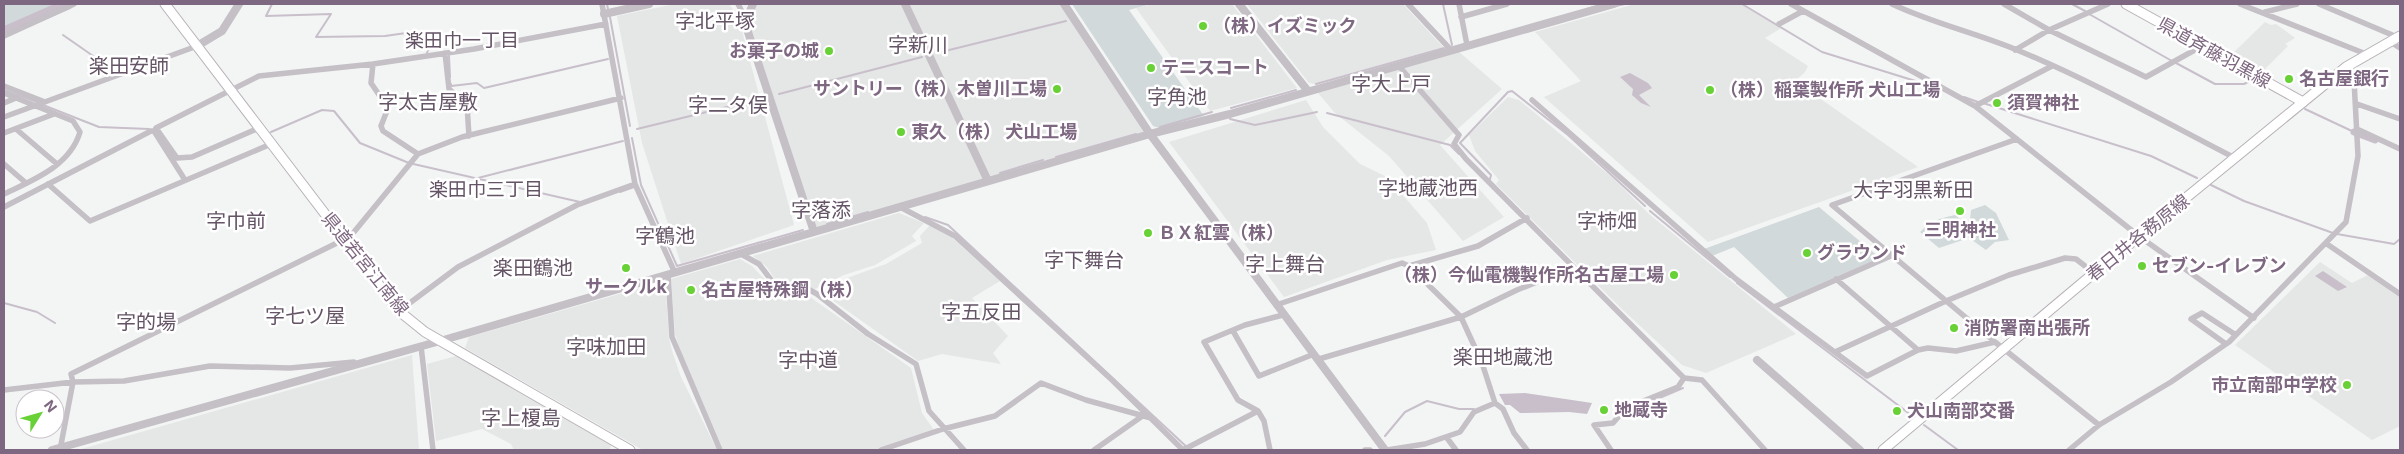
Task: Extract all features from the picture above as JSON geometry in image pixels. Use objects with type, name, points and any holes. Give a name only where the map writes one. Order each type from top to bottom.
[{"type":"main road","name":"県道若宮江南線","points":[[165,4],[399,311],[425,332],[630,450]]},
{"type":"main road","name":"県道斉藤羽黒線","points":[[2126,4],[2303,102]]},
{"type":"main road","name":"春日井各務原線","points":[[1883,450],[2006,349],[2094,273],[2140,238],[2346,67],[2395,38]]},
{"type":"street","points":[[4,36],[74,4]]},
{"type":"street","points":[[4,117],[197,46],[222,31],[239,4]]},
{"type":"street","points":[[602,4],[621,98],[635,184],[671,274],[672,337],[720,450]]},
{"type":"street","points":[[604,14],[649,4]]},
{"type":"street","points":[[738,4],[747,21],[814,232]]},
{"type":"street","points":[[747,21],[753,4]]},
{"type":"street","points":[[905,4],[988,181]]},
{"type":"street","points":[[1064,4],[1150,134],[1255,274],[1283,315],[1317,357],[1386,450],[1413,447],[1447,438],[1460,432],[1474,412],[1496,403]]},
{"type":"street","points":[[1240,4],[1308,90]]},
{"type":"street","points":[[1408,4],[1451,50]]},
{"type":"street","points":[[1459,4],[1467,45]]},
{"type":"street","points":[[1461,17],[1487,7],[1507,4]]},
{"type":"street","points":[[621,98],[468,136],[418,154],[354,232],[343,240],[71,374],[73,382],[57,449],[362,361],[440,341],[1150,134],[1613,4]]},
{"type":"street","points":[[1791,4],[1975,106],[2140,238],[2254,318]]},
{"type":"street","points":[[1892,4],[1927,20],[2015,50],[2084,80],[2235,158]]},
{"type":"street","points":[[2004,4],[2049,30],[2146,77],[2202,46]]},
{"type":"street","points":[[2015,50],[2049,30],[2108,4]]},
{"type":"street","points":[[2240,4],[2265,12],[2366,54]]},
{"type":"street","points":[[2265,12],[2297,4]]},
{"type":"street","points":[[2320,4],[2349,18],[2378,28],[2395,38],[2400,48]]},
{"type":"street","points":[[1779,24],[1803,11]]},
{"type":"street","points":[[259,128],[192,157],[182,159],[177,158],[156,128],[259,76],[373,64],[606,24]]},
{"type":"street","points":[[445,53],[449,90],[467,105],[468,136]]},
{"type":"street","points":[[373,64],[371,83],[388,108],[381,126],[383,131],[418,154]]},
{"type":"street","points":[[1398,65],[1459,135],[1454,144],[1457,149],[1684,378],[1702,380],[1765,450]]},
{"type":"street","points":[[1975,106],[2052,66]]},
{"type":"street","points":[[2069,450],[2099,425],[2171,382],[2226,344],[2254,318],[2274,293],[2327,244],[2346,222],[2351,186],[2358,156],[2357,104],[2352,76],[2346,67]]},
{"type":"street","points":[[4,86],[46,102]]},
{"type":"street","points":[[4,93],[73,121],[80,132],[75,147],[57,164],[4,194]]},
{"type":"street","points":[[4,103],[16,98]]},
{"type":"street","points":[[1532,100],[1736,279],[1867,376],[1918,350],[1928,348],[1956,351],[1995,342]]},
{"type":"street","points":[[2357,104],[2400,119]]},
{"type":"street","points":[[4,133],[54,114]]},
{"type":"street","points":[[16,129],[57,164]]},
{"type":"street","points":[[4,206],[151,131],[154,131],[185,180]]},
{"type":"street","points":[[2357,132],[2400,149]]},
{"type":"street","points":[[2017,139],[1832,205],[1995,342],[2099,425]]},
{"type":"street","points":[[48,184],[90,221],[271,144]]},
{"type":"street","points":[[4,164],[26,183]]},
{"type":"street","points":[[399,311],[458,267],[577,205],[635,184]]},
{"type":"street","points":[[900,207],[910,215],[943,228],[955,236],[1183,450],[1258,411]]},
{"type":"street","points":[[1409,266],[1478,246],[1527,218]]},
{"type":"street","points":[[2327,244],[2400,294]]},
{"type":"street","points":[[741,254],[759,264],[772,281],[808,289],[817,294],[868,334],[916,364],[929,412],[964,450]]},
{"type":"street","points":[[1774,307],[1893,255]]},
{"type":"street","points":[[1835,352],[1946,301],[2009,275],[2065,258],[2076,259],[2094,273]]},
{"type":"street","points":[[1276,305],[1382,268],[1402,263],[1409,266],[1461,318],[1482,363],[1496,403],[1527,450]]},
{"type":"street","points":[[1233,331],[1259,376],[1317,357],[1461,318],[1516,290],[1574,267]]},
{"type":"street","points":[[1836,279],[1918,350]]},
{"type":"street","points":[[2226,344],[2190,319],[2202,313],[2236,335]]},
{"type":"street","points":[[1270,450],[1264,421],[1258,411],[1238,400],[1204,342],[1283,315]]},
{"type":"street","points":[[421,346],[433,450]]},
{"type":"street","points":[[1758,360],[1860,450]]},
{"type":"street","points":[[4,390],[73,382],[124,381],[210,366],[290,368],[362,361]]},
{"type":"street","points":[[1611,450],[1594,425],[1613,424],[1626,408],[1678,387],[1684,378]]},
{"type":"street","points":[[880,450],[944,429],[995,416],[1041,383],[1140,417],[1151,418]]},
{"type":"street","points":[[1094,450],[1140,417]]},
{"type":"street","points":[[1447,438],[1456,450]]},
{"type":"street","points":[[1365,450],[1370,450]]},
{"type":"shaded area","points":[[4,4],[57,4],[4,28]]},
{"type":"shaded area","points":[[675,4],[729,4],[739,20],[794,225],[681,264],[642,143],[617,16]]},
{"type":"shaded area","points":[[753,4],[1064,4],[1150,134],[814,232],[747,29]]},
{"type":"shaded area","points":[[1072,4],[1151,4],[1129,10],[1204,116],[1159,128],[1153,126]]},
{"type":"shaded area","points":[[1153,4],[1232,4],[1297,88],[1210,111],[1136,8]]},
{"type":"shaded area","points":[[1247,4],[1403,4],[1443,47],[1314,84],[1309,83]]},
{"type":"shaded area","points":[[1635,4],[1740,4],[1781,28],[1765,38],[1808,66],[1805,72],[1795,81],[1918,167],[1708,242],[1544,97],[1581,81],[1535,32]]},
{"type":"shaded area","points":[[2265,22],[2271,25],[2276,24],[2295,38],[2285,44],[2288,46],[2261,73],[2230,56]]},
{"type":"shaded area","points":[[1458,51],[1502,89],[1440,145],[1504,217],[1463,241],[1389,156],[1335,113],[1318,93]]},
{"type":"shaded area","points":[[1630,73],[1648,83],[1652,88],[1639,95],[1651,107],[1641,103],[1632,95],[1633,89],[1620,77]]},
{"type":"shaded area","points":[[1508,97],[1519,100],[1535,113],[1614,179],[1649,214],[1796,334],[1706,373],[1682,365],[1623,310],[1496,184],[1499,180],[1475,151],[1469,135]]},
{"type":"shaded area","points":[[1306,100],[1323,127],[1360,164],[1387,177],[1427,223],[1436,250],[1387,260],[1284,297],[1169,142]]},
{"type":"shaded area","points":[[1985,205],[1996,213],[2009,240],[1995,242],[1986,250],[1969,238],[1939,248],[1920,232],[1932,223],[1950,216],[1955,215],[1963,221],[1970,220],[1971,210]]},
{"type":"shaded area","name":"グラウンド","points":[[1819,207],[1880,258],[1788,298],[1734,247],[1712,256],[1704,249]]},
{"type":"shaded area","points":[[899,213],[924,223],[912,236],[916,241],[875,265],[844,275],[815,289],[775,279],[767,267],[753,256]]},
{"type":"shaded area","points":[[930,225],[948,234],[1000,281],[972,298],[1008,336],[993,353],[1001,364],[942,354],[918,361],[821,292],[847,278],[886,264],[922,243],[920,236]]},
{"type":"shaded area","points":[[740,259],[752,266],[770,285],[810,297],[911,368],[922,413],[934,430],[932,433],[874,450],[722,450],[687,372],[675,334],[671,279]]},
{"type":"shaded area","name":"市立南部中学校","points":[[2320,262],[2352,283],[2370,274],[2400,296],[2400,426],[2372,440],[2235,345]]},
{"type":"shaded area","points":[[2323,271],[2347,287],[2338,291],[2315,276]]},
{"type":"shaded area","points":[[665,281],[669,338],[672,351],[681,377],[717,450],[643,450],[465,348],[469,337]]},
{"type":"shaded area","points":[[412,355],[419,450],[78,450]]},
{"type":"shaded area","points":[[456,356],[612,444],[609,450],[514,450],[511,444],[482,429],[436,441],[427,364]]},
{"type":"shaded area","points":[[1525,393],[1592,403],[1587,414],[1569,412],[1520,413],[1510,405],[1505,405],[1499,394]]},
{"type":"waterway","points":[[4,32],[68,4]]},
{"type":"waterway","points":[[272,4],[266,16],[331,14],[316,37],[385,36],[406,33]]},
{"type":"waterway","points":[[607,4],[608,9]]},
{"type":"waterway","points":[[1443,4],[1452,45]]},
{"type":"waterway","points":[[1616,6],[1625,4]]},
{"type":"waterway","points":[[1742,4],[1822,52],[1938,88]]},
{"type":"waterway","points":[[2072,4],[2085,11]]},
{"type":"waterway","points":[[2089,14],[2172,61]]},
{"type":"waterway","points":[[610,17],[630,126]]},
{"type":"waterway","points":[[937,53],[1066,21]]},
{"type":"waterway","points":[[63,35],[119,74]]},
{"type":"waterway","points":[[409,44],[430,44],[427,53]]},
{"type":"waterway","points":[[1316,84],[1444,48]]},
{"type":"waterway","points":[[449,56],[450,77]]},
{"type":"waterway","points":[[779,94],[922,57]]},
{"type":"waterway","points":[[451,84],[451,86],[477,83],[484,88],[608,59]]},
{"type":"waterway","points":[[2176,63],[2215,84],[2244,84],[2248,82]]},
{"type":"waterway","points":[[4,90],[37,102]]},
{"type":"waterway","points":[[1231,108],[1296,90]]},
{"type":"waterway","points":[[1490,179],[1491,175],[1460,143],[1508,92],[1512,91],[1568,135],[1645,206]]},
{"type":"waterway","points":[[1964,97],[1978,102]]},
{"type":"waterway","points":[[637,129],[760,99]]},
{"type":"waterway","points":[[1983,103],[2151,156],[2197,178]]},
{"type":"waterway","points":[[43,105],[99,127],[149,129]]},
{"type":"waterway","points":[[2305,109],[2354,132]]},
{"type":"waterway","points":[[271,132],[322,110],[334,111],[360,143],[409,163],[580,202]]},
{"type":"waterway","points":[[1160,127],[1212,112]]},
{"type":"waterway","points":[[1230,119],[1255,125],[1317,112]]},
{"type":"waterway","points":[[1327,113],[1450,145],[1459,154]]},
{"type":"waterway","points":[[2354,132],[2375,140]]},
{"type":"waterway","points":[[1056,157],[1136,134]]},
{"type":"waterway","points":[[632,138],[641,185],[677,266],[803,230]]},
{"type":"waterway","points":[[478,178],[623,141]]},
{"type":"waterway","points":[[1000,173],[1043,160]]},
{"type":"waterway","points":[[2211,185],[2244,201],[2333,233]]},
{"type":"waterway","points":[[620,192],[634,187]]},
{"type":"waterway","points":[[1650,211],[1730,277]]},
{"type":"waterway","points":[[827,224],[868,212]]},
{"type":"waterway","points":[[925,217],[948,225],[1190,450]]},
{"type":"waterway","points":[[2337,234],[2394,244],[2400,239]]},
{"type":"waterway","points":[[1737,283],[1911,415]]},
{"type":"waterway","points":[[4,303],[37,312],[55,323]]},
{"type":"waterway","points":[[1629,411],[1683,388]]},
{"type":"waterway","points":[[1385,436],[1405,412],[1427,401],[1459,409],[1474,409]]},
{"type":"waterway","points":[[1924,425],[1958,450]]},
{"type":"place","name":"（株）イズミック","points":[[1203,26]]},
{"type":"place","name":"お菓子の城","points":[[829,51]]},
{"type":"place","name":"テニスコート","points":[[1151,68]]},
{"type":"place","name":"名古屋銀行","points":[[2289,79]]},
{"type":"place","name":"サントリー（株）木曽川工場","points":[[1057,89]]},
{"type":"place","name":"（株）稲葉製作所 犬山工場","points":[[1710,90]]},
{"type":"place","name":"須賀神社","points":[[1997,103]]},
{"type":"place","name":"東久（株） 犬山工場","points":[[901,132]]},
{"type":"place","name":"三明神社","points":[[1960,211]]},
{"type":"place","name":"ＢＸ紅雲（株）","points":[[1148,233]]},
{"type":"place","name":"グラウンド","points":[[1807,253]]},
{"type":"place","name":"セブン-イレブン","points":[[2142,266]]},
{"type":"place","name":"サークルk","points":[[626,268]]},
{"type":"place","name":"（株）今仙電機製作所名古屋工場","points":[[1674,275]]},
{"type":"place","name":"名古屋特殊鋼（株）","points":[[691,290]]},
{"type":"place","name":"消防署南出張所","points":[[1954,328]]},
{"type":"place","name":"市立南部中学校","points":[[2347,385]]},
{"type":"place","name":"地蔵寺","points":[[1604,410]]},
{"type":"place","name":"犬山南部交番","points":[[1897,411]]},
{"type":"district","name":"字北平塚","points":[[715,21]]},
{"type":"district","name":"楽田巾一丁目","points":[[462,40]]},
{"type":"district","name":"字新川","points":[[918,45]]},
{"type":"district","name":"楽田安師","points":[[129,66]]},
{"type":"district","name":"字大上戸","points":[[1391,84]]},
{"type":"district","name":"字角池","points":[[1177,97]]},
{"type":"district","name":"字太吉屋敷","points":[[428,102]]},
{"type":"district","name":"字二タ俣","points":[[728,105]]},
{"type":"district","name":"字地蔵池西","points":[[1428,188]]},
{"type":"district","name":"楽田巾三丁目","points":[[486,189]]},
{"type":"district","name":"大字羽黒新田","points":[[1913,190]]},
{"type":"district","name":"字落添","points":[[821,210]]},
{"type":"district","name":"字巾前","points":[[236,221]]},
{"type":"district","name":"字柿畑","points":[[1607,221]]},
{"type":"district","name":"字鶴池","points":[[665,236]]},
{"type":"district","name":"字下舞台","points":[[1084,260]]},
{"type":"district","name":"字上舞台","points":[[1285,264]]},
{"type":"district","name":"楽田鶴池","points":[[533,268]]},
{"type":"district","name":"字五反田","points":[[981,312]]},
{"type":"district","name":"字七ツ屋","points":[[305,316]]},
{"type":"district","name":"字的場","points":[[146,322]]},
{"type":"district","name":"字味加田","points":[[606,347]]},
{"type":"district","name":"楽田地蔵池","points":[[1503,357]]},
{"type":"district","name":"字中道","points":[[808,360]]},
{"type":"district","name":"字上榎島","points":[[521,418]]}]
